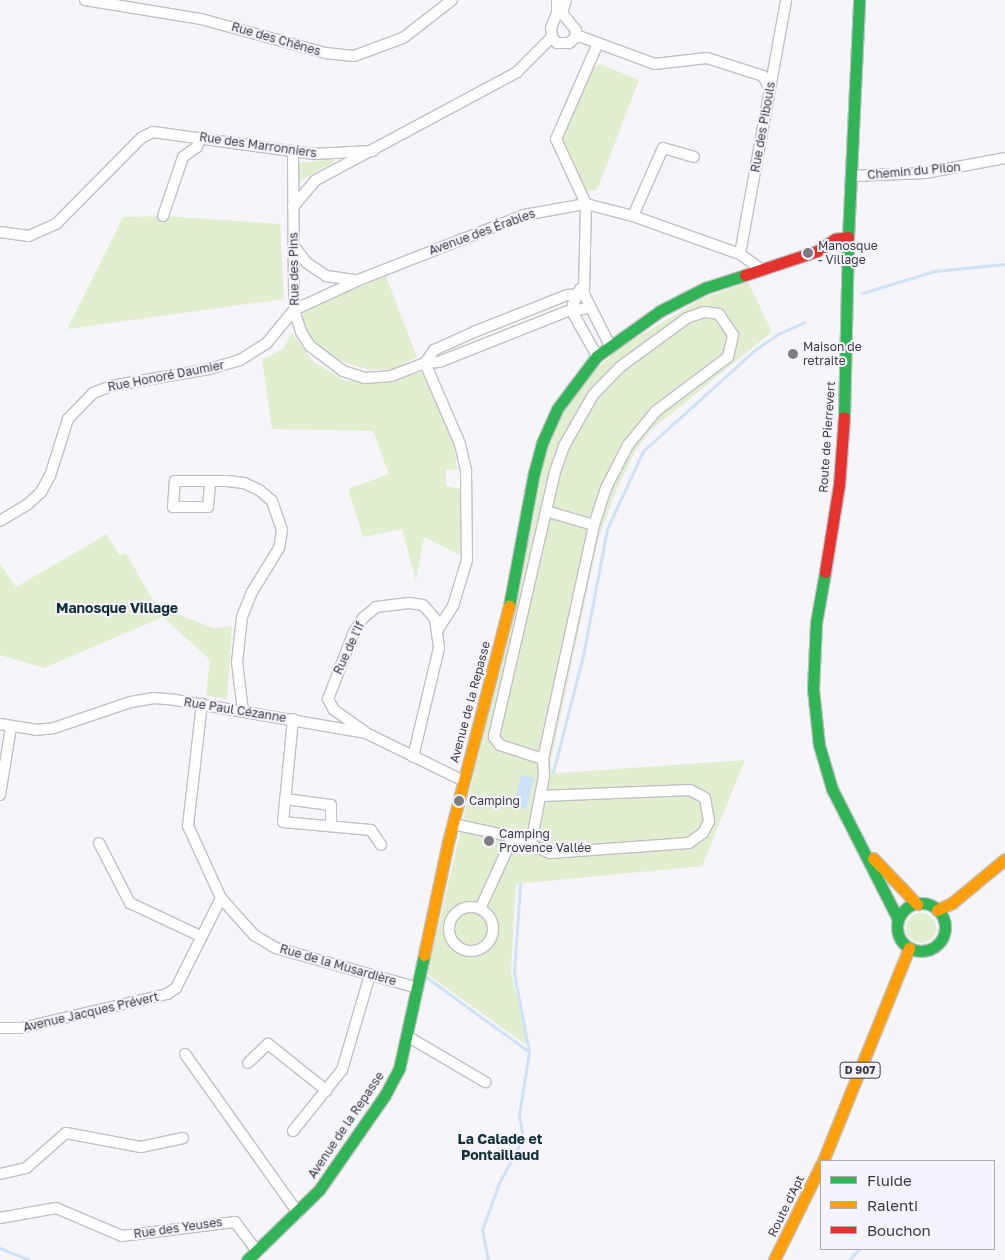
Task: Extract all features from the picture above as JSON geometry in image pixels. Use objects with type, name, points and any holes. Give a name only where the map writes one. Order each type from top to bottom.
[{"type":"main road","name":"Route de Pierrevert","points":[[859,0],[847,250],[844,430],[839,485],[815,633],[812,681],[814,714],[828,776],[856,837],[898,919]]},
{"type":"main road","points":[[834,240],[852,176]]},
{"type":"main road","name":"Avenue de la Repasse","points":[[817,251],[834,240],[848,237]]},
{"type":"main road","name":"Avenue de la Repasse","points":[[247,1260],[298,1213],[331,1174],[385,1095],[399,1068],[407,1036],[415,987],[453,824],[513,590],[542,443],[564,396],[597,356],[681,300],[759,268],[817,251],[847,250]]},
{"type":"main road","name":"Route de Pierrevert","points":[[856,837],[917,904]]},
{"type":"main road","points":[[937,910],[975,885],[1005,859]]},
{"type":"main road","points":[[937,910],[917,904],[903,912],[898,919],[900,938],[909,948],[921,951],[934,948],[975,885]]},
{"type":"main road","points":[[937,910],[945,930]]},
{"type":"main road","name":"D 907","points":[[823,1160],[909,948]]},
{"type":"main road","name":"D 907","points":[[893,987],[934,948]]},
{"type":"main road","name":"Route d'Apt","points":[[774,1260],[820,1167]]},
{"type":"street","name":"Rue des Chênes","points":[[85,0],[201,19],[325,53],[354,56],[403,38],[452,0]]},
{"type":"street","points":[[557,0],[559,13],[574,26],[576,35]]},
{"type":"street","points":[[566,0],[551,28],[552,37],[557,43],[565,45],[576,35]]},
{"type":"street","name":"Rue des Pibouls","points":[[740,254],[786,0]]},
{"type":"street","points":[[576,35],[654,64],[707,58],[763,76],[770,87]]},
{"type":"street","name":"Rue des Marronniers","points":[[0,232],[29,236],[56,224],[145,135],[166,132],[293,152],[373,151],[511,76],[535,57],[552,37]]},
{"type":"street","points":[[597,356],[572,310],[584,282],[586,204],[556,139],[598,43]]},
{"type":"street","points":[[163,216],[182,157],[197,146],[200,137]]},
{"type":"street","points":[[633,216],[664,148],[694,157]]},
{"type":"street","points":[[292,208],[310,185],[373,151]]},
{"type":"street","name":"Rue des Pins","points":[[293,152],[294,310],[310,346],[328,362],[348,374],[384,378],[425,363],[439,362],[572,310],[590,308]]},
{"type":"street","points":[[338,152],[344,166]]},
{"type":"street","name":"Chemin du Pilon","points":[[852,176],[925,173],[1005,158]]},
{"type":"street","name":"Avenue des Érables","points":[[294,310],[360,279],[524,214],[586,204],[633,216],[740,254],[759,268]]},
{"type":"street","points":[[294,246],[307,263],[326,276],[342,280],[360,279]]},
{"type":"street","points":[[580,294],[590,308],[610,346]]},
{"type":"street","name":"Rue des Pins","points":[[425,363],[438,348],[580,294]]},
{"type":"street","name":"Rue Honoré Daumier","points":[[0,520],[27,505],[44,488],[64,427],[72,413],[89,396],[111,386],[209,369],[240,360],[266,344],[294,310]]},
{"type":"street","points":[[531,844],[541,796],[543,759],[594,525],[612,474],[638,431],[663,404],[728,357],[733,335],[719,314],[704,312],[674,326],[626,362],[597,391],[564,446],[546,511],[494,737],[500,745],[543,759]]},
{"type":"street","points":[[425,363],[462,450],[466,472],[468,552],[455,600],[437,631]]},
{"type":"street","points":[[212,481],[244,483],[259,490],[274,506],[282,530],[278,548],[252,592],[242,617],[237,662],[243,711]]},
{"type":"street","points":[[546,511],[594,525]]},
{"type":"street","name":"Rue de l'If","points":[[366,733],[334,710],[328,699],[359,622],[376,607],[417,603],[431,612],[437,631],[437,660],[413,757]]},
{"type":"street","name":"Rue Paul Cézanne","points":[[0,724],[40,730],[63,726],[148,698],[202,704],[366,733],[464,781]]},
{"type":"street","points":[[202,704],[188,826],[221,898]]},
{"type":"street","points":[[293,719],[283,822],[373,830],[381,845]]},
{"type":"street","points":[[0,795],[11,727]]},
{"type":"street","points":[[453,824],[513,837],[550,853],[684,844],[703,833],[710,821],[705,798],[690,790],[541,796]]},
{"type":"street","points":[[285,798],[331,805],[332,826]]},
{"type":"street","points":[[480,909],[513,837]]},
{"type":"street","points":[[99,843],[130,903],[200,936]]},
{"type":"street","name":"Avenue Jacques Prévert","points":[[0,1028],[21,1028],[169,993],[178,985],[200,936],[221,898]]},
{"type":"street","name":"Rue de la Musardière","points":[[221,898],[254,935],[276,948],[415,987]]},
{"type":"street","points":[[466,908],[480,909],[490,918],[491,939],[481,949],[460,949],[451,939],[451,920],[466,908]]},
{"type":"street","points":[[294,1131],[342,1070],[370,975]]},
{"type":"street","points":[[407,1036],[485,1082]]},
{"type":"street","points":[[248,1063],[268,1044],[327,1091]]},
{"type":"street","points":[[184,1054],[298,1213]]},
{"type":"street","points":[[0,1174],[26,1168],[54,1140],[68,1132],[141,1147],[183,1138]]},
{"type":"street","name":"Rue des Yeuses","points":[[0,1218],[52,1207],[122,1236],[235,1222],[257,1251]]},
{"type":"green space","points":[[600,64],[639,80],[597,190],[583,191],[562,140],[593,67]]},
{"type":"green space","points":[[334,159],[333,163],[298,182],[298,163]]},
{"type":"green space","points":[[163,216],[280,224],[284,299],[67,329],[123,217]]},
{"type":"green space","points":[[386,276],[417,357],[394,369],[369,370],[332,358],[315,345],[302,325],[304,310]]},
{"type":"green space","points":[[748,282],[772,332],[651,430],[637,448],[617,488],[598,540],[550,765],[553,772],[559,773],[745,760],[702,866],[516,884],[511,972],[529,1047],[427,974],[532,526],[547,444],[565,408],[589,376],[617,350],[701,299]]},
{"type":"green space","points":[[291,332],[314,362],[343,380],[379,383],[422,372],[446,421],[454,447],[457,469],[446,470],[446,486],[460,489],[460,555],[424,537],[416,581],[402,529],[363,537],[348,489],[389,474],[373,431],[272,429],[262,360],[284,348]]},
{"type":"green space","points":[[107,534],[119,555],[126,553],[152,599],[167,610],[213,628],[232,626],[227,699],[206,696],[210,660],[163,617],[44,668],[0,655],[0,564],[16,587]]},
{"type":"green space","points":[[921,913],[927,914],[935,922],[935,934],[927,942],[921,943],[915,942],[907,934],[906,928],[907,922],[915,914]]},
{"type":"water","points":[[521,775],[534,778],[526,809],[514,806]]},
{"type":"waterway","points":[[862,293],[935,271],[1005,264]]},
{"type":"waterway","points":[[553,772],[583,656],[607,529],[643,451],[756,349],[780,333],[805,322]]},
{"type":"waterway","points":[[488,1260],[482,1230],[499,1183],[523,1138],[519,1115],[529,1052],[514,973],[520,884]]},
{"type":"waterway","points":[[426,977],[528,1051]]},
{"type":"waterway","points":[[0,1248],[29,1260]]},
{"type":"waterway","points":[[849,1260],[858,1250]]},
{"type":"traffic: fast","points":[[844,417],[848,237],[859,0]]},
{"type":"traffic: fast","points":[[509,606],[534,473],[542,443],[557,409],[597,356],[660,311],[705,288],[745,275]]},
{"type":"traffic: fast","points":[[825,572],[816,623],[813,689],[819,745],[832,789],[898,919]]},
{"type":"traffic: fast","points":[[921,903],[930,905],[938,910],[943,918],[945,927],[943,936],[938,944],[930,949],[921,951],[912,949],[904,944],[899,936],[897,927],[899,918],[904,910],[912,905],[921,903]]},
{"type":"traffic: fast","points":[[247,1260],[319,1190],[385,1095],[399,1069],[424,955]]},
{"type":"traffic: slow","points":[[424,955],[448,842],[509,606]]},
{"type":"traffic: slow","points":[[873,858],[917,904]]},
{"type":"traffic: slow","points":[[937,910],[952,903],[1005,859]]},
{"type":"traffic: slow","points":[[823,1160],[909,948]]},
{"type":"traffic: slow","points":[[774,1260],[820,1167]]},
{"type":"traffic: jam","points":[[745,275],[817,251],[835,239],[848,237]]},
{"type":"traffic: jam","points":[[825,572],[839,485],[844,417]]},
{"type":"place","name":"Manosque - Village","points":[[808,253]]},
{"type":"place","name":"Maison de retraite","points":[[793,354]]},
{"type":"place","name":"Camping","points":[[459,801]]},
{"type":"place","name":"Camping Provence Vallée","points":[[489,841]]},
{"type":"district","name":"Manosque Village","points":[[117,608]]},
{"type":"district","name":"La Calade et Pontaillaud","points":[[500,1148]]}]
